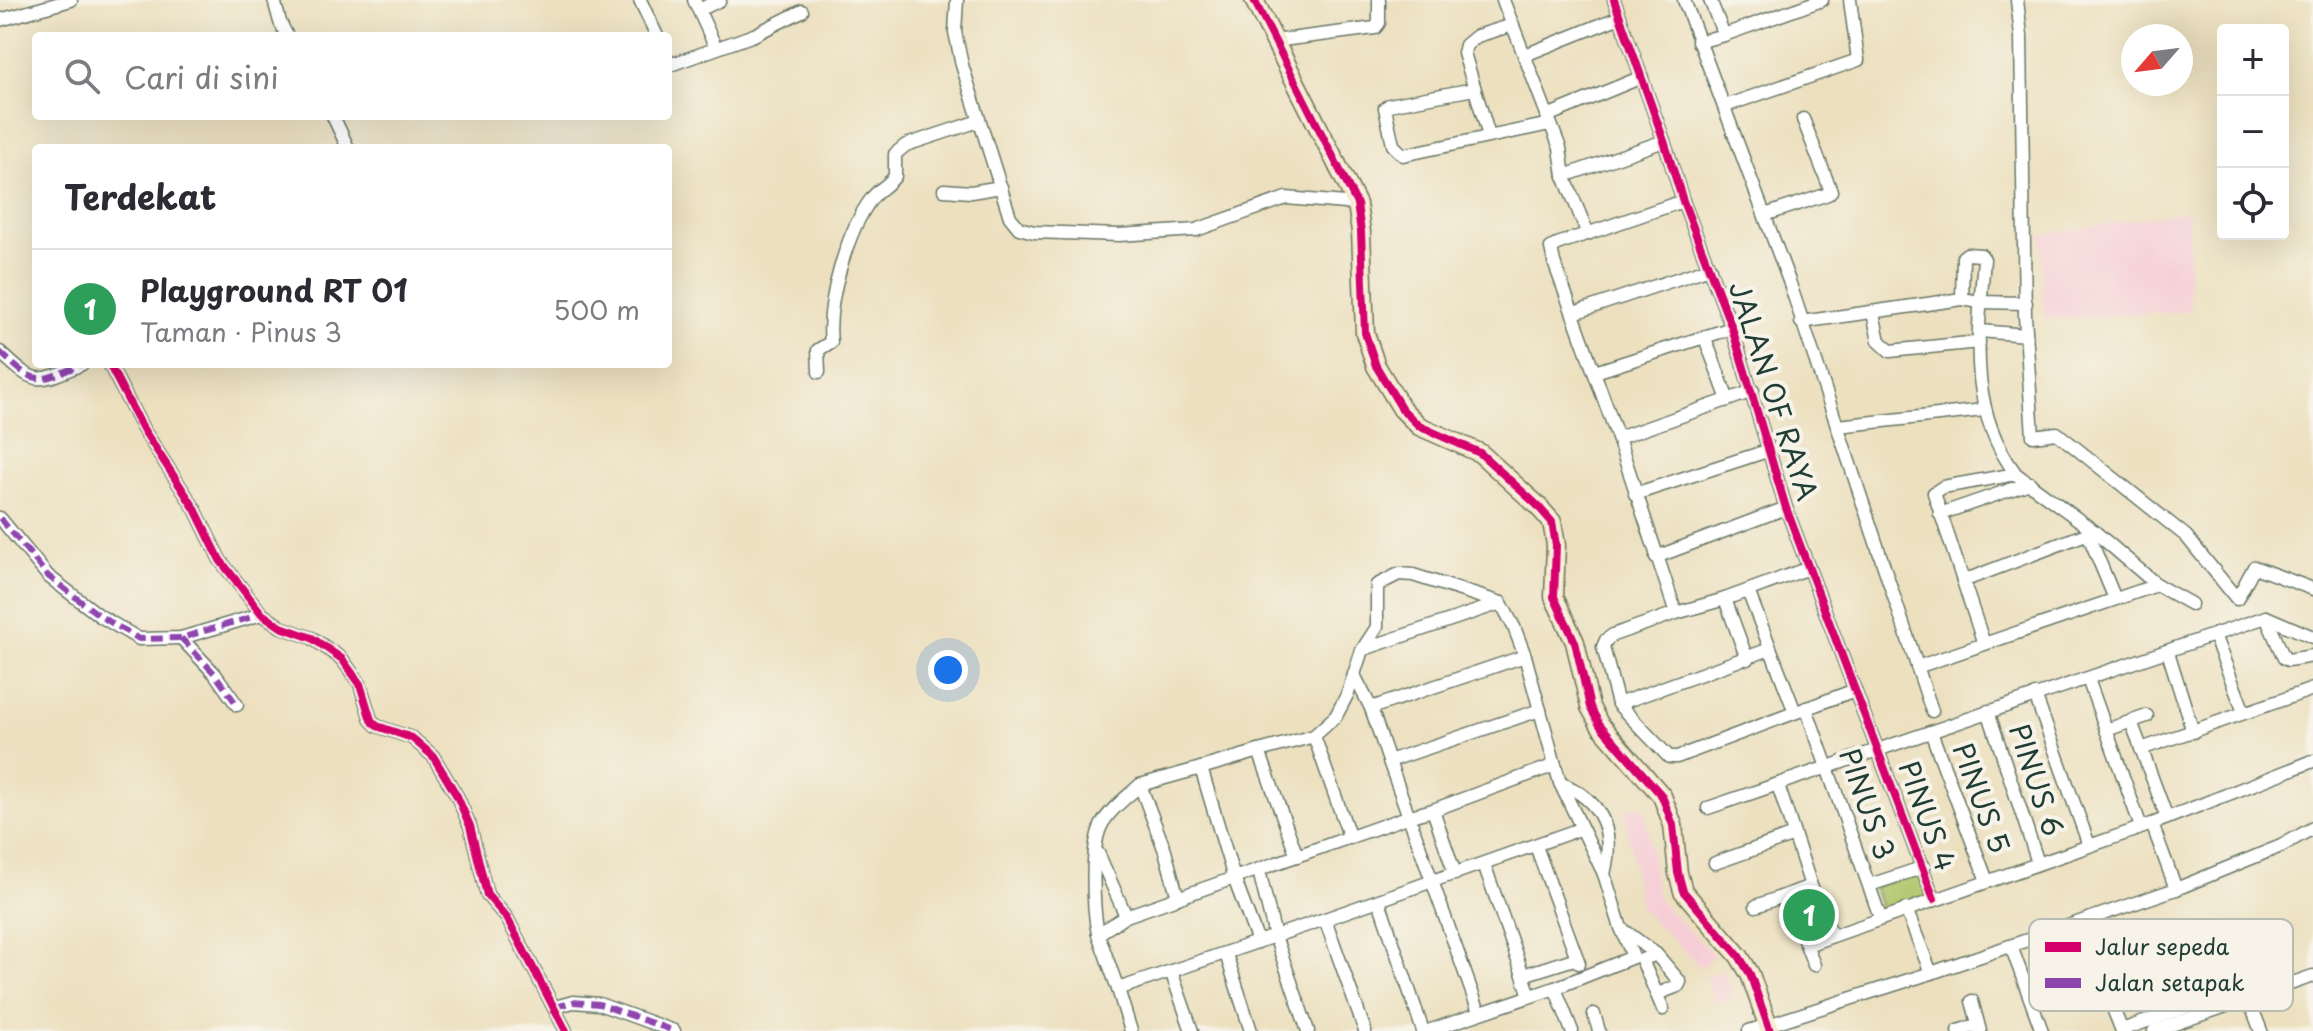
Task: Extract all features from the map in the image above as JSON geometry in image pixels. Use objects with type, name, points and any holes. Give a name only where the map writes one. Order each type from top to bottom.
[{"type":"street","points":[[0,20],[71,0]]},
{"type":"street","points":[[274,0],[285,32]]},
{"type":"street","points":[[640,0],[655,32]]},
{"type":"street","points":[[716,48],[696,5],[720,0]]},
{"type":"street","points":[[957,0],[957,46],[1010,217],[1016,225],[1046,233],[1119,235],[1196,230],[1286,198],[1357,204]]},
{"type":"street","points":[[1254,0],[1357,204],[1365,333],[1376,366],[1402,409],[1419,426],[1480,453],[1552,522],[1556,545],[1554,597],[1575,642],[1590,707],[1600,725],[1662,796],[1673,825],[1683,891],[1739,956],[1750,974],[1769,1027]]},
{"type":"street","points":[[1274,41],[1375,28],[1379,23],[1379,0]]},
{"type":"street","points":[[1503,0],[1560,148],[1564,176],[1588,234]]},
{"type":"street","name":"JALAN OF RAYA","points":[[1614,0],[1683,201],[1732,328],[1786,508],[1879,749]]},
{"type":"street","points":[[1684,0],[1765,215],[1932,711]]},
{"type":"street","points":[[1710,0],[1724,35]]},
{"type":"street","points":[[1698,42],[1822,0]]},
{"type":"street","points":[[1725,106],[1858,60],[1850,0]]},
{"type":"street","points":[[2017,0],[2021,36],[2026,335],[2033,436],[2057,433],[2186,536],[2237,599],[2254,567],[2313,589]]},
{"type":"street","points":[[672,64],[754,35],[802,11]]},
{"type":"street","points":[[1525,55],[1620,17]]},
{"type":"street","points":[[1489,136],[1464,53],[1466,45],[1477,36],[1513,25]]},
{"type":"street","points":[[1474,89],[1389,105],[1385,108],[1393,145],[1403,155],[1549,120],[1642,77]]},
{"type":"street","points":[[1765,215],[1831,191],[1803,119]]},
{"type":"street","points":[[335,120],[346,144]]},
{"type":"street","points":[[819,372],[817,353],[820,347],[831,342],[832,301],[845,254],[871,199],[895,176],[895,154],[906,145],[979,121]]},
{"type":"street","points":[[1564,176],[1664,141]]},
{"type":"street","points":[[944,190],[971,192],[1001,187]]},
{"type":"street","points":[[1676,613],[1551,248],[1683,201]]},
{"type":"street","points":[[1962,299],[1963,257],[1967,254],[1981,255],[1984,259],[1978,379],[1984,410],[1997,442],[2016,474],[2157,585],[2191,604]]},
{"type":"street","points":[[1574,313],[1710,268]]},
{"type":"street","points":[[1801,322],[1962,299],[2026,303]]},
{"type":"street","points":[[1873,313],[1879,341],[1890,351],[1980,337],[2026,335]]},
{"type":"street","points":[[1595,372],[1732,328]]},
{"type":"street","points":[[1705,338],[1728,400]]},
{"type":"street","points":[[0,352],[28,376],[40,380],[73,368]]},
{"type":"street","points":[[0,372],[12,364]]},
{"type":"street","points":[[111,368],[143,429],[195,509],[220,560],[262,614],[281,627],[312,638],[342,659],[360,684],[374,723],[412,738],[433,756],[457,796],[470,826],[487,895],[507,918],[566,1031]]},
{"type":"street","points":[[1618,438],[1753,391]]},
{"type":"street","points":[[1838,426],[1984,410]]},
{"type":"street","points":[[1635,494],[1770,450]]},
{"type":"street","points":[[1984,644],[1934,501],[1934,493],[1937,488],[2016,474]]},
{"type":"street","points":[[1940,514],[2030,483]]},
{"type":"street","points":[[1656,557],[1786,508]]},
{"type":"street","points":[[0,518],[48,576],[110,623],[139,639],[181,638],[262,614]]},
{"type":"street","points":[[1963,581],[2091,533]]},
{"type":"street","points":[[2091,533],[2115,599]]},
{"type":"street","points":[[1809,568],[1606,640],[1603,647],[1618,704],[1667,756],[1673,757],[1855,690]]},
{"type":"street","points":[[1131,1031],[1098,934],[1094,895],[1097,849],[1103,823],[1140,785],[1314,736],[1336,716],[1362,650],[1377,627],[1377,585],[1399,574],[1413,575],[1501,603],[1508,613],[1525,656],[1560,783],[1604,874],[1621,928],[1663,1009]]},
{"type":"street","points":[[1917,667],[2157,585]]},
{"type":"street","name":"PINUS 3","points":[[1748,591],[1770,649],[1829,767],[1880,917]]},
{"type":"street","points":[[1725,599],[1747,659]]},
{"type":"street","points":[[1362,650],[1501,603]]},
{"type":"street","points":[[2266,617],[2284,658],[2313,656]]},
{"type":"street","points":[[1708,808],[2266,617],[2313,637]]},
{"type":"street","points":[[2214,635],[2244,712]]},
{"type":"street","points":[[181,638],[215,674],[237,705]]},
{"type":"street","points":[[1618,704],[1770,649]]},
{"type":"street","points":[[2168,652],[2193,732]]},
{"type":"street","points":[[1371,708],[1525,656]]},
{"type":"street","points":[[1354,675],[1371,708],[1479,1012]]},
{"type":"street","points":[[2088,679],[2106,730],[2176,889]]},
{"type":"street","points":[[2141,749],[2313,689]]},
{"type":"street","points":[[2035,695],[2089,845]]},
{"type":"street","points":[[1389,761],[1540,710]]},
{"type":"street","name":"PINUS 6","points":[[1988,711],[2038,863]]},
{"type":"street","points":[[2106,730],[2147,716]]},
{"type":"street","points":[[2131,721],[2167,818]]},
{"type":"street","name":"PINUS 5","points":[[1931,732],[1987,881]]},
{"type":"street","points":[[1314,736],[1350,838]]},
{"type":"street","name":"PINUS 4","points":[[1879,749],[1934,899]]},
{"type":"street","points":[[1259,751],[1297,856]]},
{"type":"street","points":[[1807,945],[2167,818],[2313,761]]},
{"type":"street","points":[[1098,934],[1126,916],[1555,765]]},
{"type":"street","points":[[1201,768],[1234,878],[1258,942]]},
{"type":"street","points":[[1560,783],[1580,791],[1589,799],[1603,822],[1609,855],[1604,874]]},
{"type":"street","points":[[1140,785],[1165,851],[1178,898]]},
{"type":"street","points":[[1778,785],[1811,886],[1832,936]]},
{"type":"street","points":[[1433,810],[1455,874]]},
{"type":"street","points":[[2089,919],[2176,889],[2281,846],[2313,828]]},
{"type":"street","points":[[1118,989],[1580,829]]},
{"type":"street","points":[[1715,863],[1794,835]]},
{"type":"street","points":[[1536,846],[1583,977]]},
{"type":"street","points":[[1097,849],[1126,916]]},
{"type":"street","points":[[1484,864],[1530,996]]},
{"type":"street","points":[[1870,885],[1924,867]]},
{"type":"street","points":[[1259,871],[1275,936],[1308,1031]]},
{"type":"street","points":[[1756,906],[1811,886]]},
{"type":"street","points":[[1787,895],[1814,965]]},
{"type":"street","points":[[1379,901],[1426,1031],[1656,954]]},
{"type":"street","points":[[1906,909],[1931,973]]},
{"type":"street","points":[[1325,919],[1365,1031]]},
{"type":"street","points":[[1621,928],[1656,954],[1680,982],[1678,986],[1657,994]]},
{"type":"street","points":[[1749,1031],[2029,940]]},
{"type":"street","points":[[2011,946],[2029,995]]},
{"type":"street","points":[[1226,954],[1251,1031]]},
{"type":"street","points":[[1523,975],[1577,958]]},
{"type":"street","points":[[1171,971],[1192,1031]]},
{"type":"street","points":[[2293,981],[2313,976]]},
{"type":"street","points":[[1555,988],[1572,1031]]},
{"type":"street","points":[[1958,1031],[1978,1028],[1972,1001]]},
{"type":"street","points":[[555,1007],[573,1002],[599,1004],[674,1031]]},
{"type":"street","points":[[2035,1011],[2042,1031]]},
{"type":"street","points":[[2114,1011],[2122,1031],[2184,1011]]},
{"type":"street","points":[[2154,1031],[2200,1011]]},
{"type":"street","points":[[2254,1011],[2261,1031]]},
{"type":"street","points":[[1594,1014],[1599,1031]]},
{"type":"shaded area","points":[[2188,211],[2190,311],[2044,319],[2041,235]]},
{"type":"shaded area","points":[[1644,807],[1658,899],[1714,955],[1702,968],[1640,908],[1625,810]]},
{"type":"shaded area","points":[[1723,970],[1733,997],[1716,1003],[1706,977]]},
{"type":"green space","points":[[1920,872],[1930,897],[1883,913],[1874,887]]},
{"type":"green space","points":[[1810,893],[1826,930],[1808,937],[1793,900]]},
{"type":"marked path","points":[[0,352],[22,371],[38,378],[72,368]]},
{"type":"marked path","points":[[0,518],[48,576],[100,616],[139,639],[181,638],[262,614]]},
{"type":"marked path","points":[[181,638],[215,674],[237,705]]},
{"type":"marked path","points":[[555,1007],[573,1002],[599,1004],[674,1031]]},
{"type":"cycle path","points":[[1254,0],[1357,204],[1365,333],[1376,366],[1402,409],[1419,426],[1480,453],[1552,522],[1556,545],[1554,597],[1575,642],[1590,707],[1600,725],[1662,796],[1673,825],[1683,891],[1739,956],[1750,974],[1770,1031]]},
{"type":"cycle path","points":[[1614,0],[1683,201],[1732,328],[1786,508],[1934,899]]},
{"type":"cycle path","points":[[111,368],[143,429],[195,509],[220,560],[262,614],[281,627],[312,638],[342,659],[360,684],[371,720],[377,726],[412,738],[433,756],[457,796],[470,826],[487,895],[507,918],[566,1031]]},
{"type":"place","name":"Playground RT 01","points":[[1809,915]]}]
